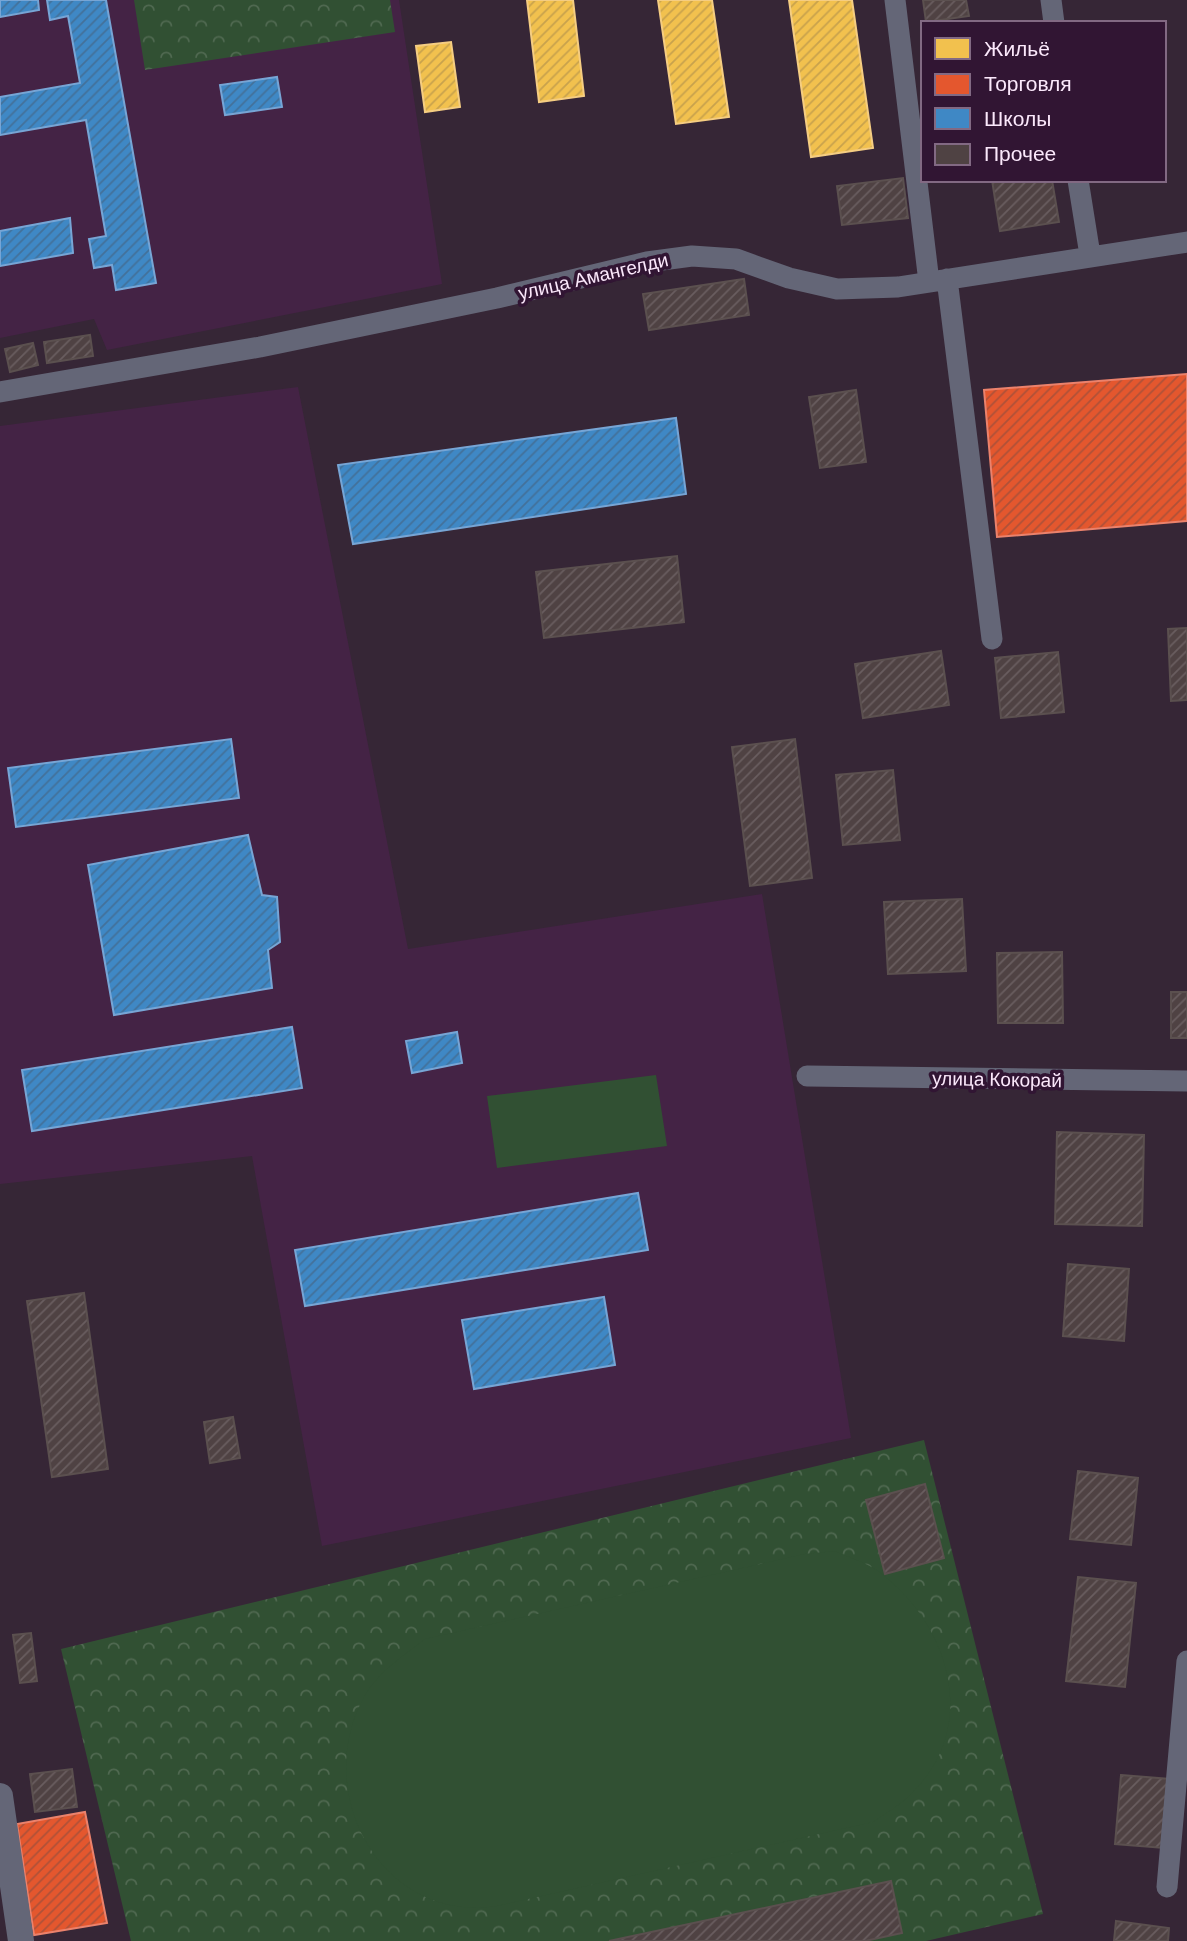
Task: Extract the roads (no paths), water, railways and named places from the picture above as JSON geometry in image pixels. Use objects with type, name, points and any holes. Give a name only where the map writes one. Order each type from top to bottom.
[{"type":"street","points":[[895,0],[921,170]]},
{"type":"street","points":[[1051,0],[1054,21]]},
{"type":"street","points":[[923,182],[992,639]]},
{"type":"street","points":[[1078,182],[1090,256]]},
{"type":"street","name":"улица Амангелди","points":[[0,392],[260,347],[497,298],[647,262],[692,256],[736,259],[789,278],[837,289],[898,287],[1187,242]]},
{"type":"street","name":"улица Кокорай","points":[[807,1076],[1187,1081]]},
{"type":"street","points":[[1167,1887],[1187,1661]]},
{"type":"street","points":[[0,1796],[21,1941]]}]
